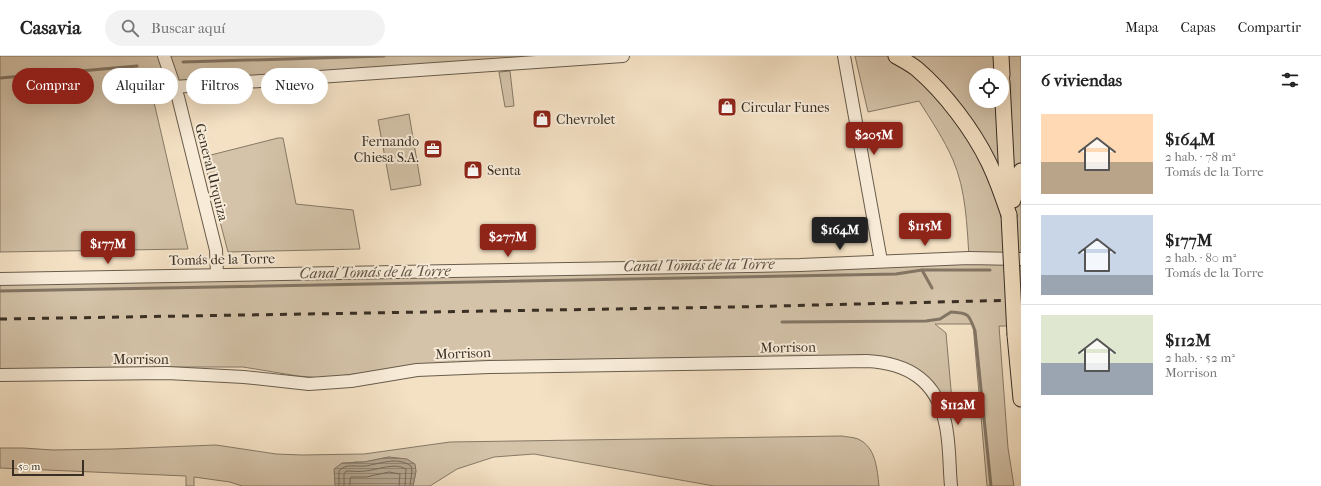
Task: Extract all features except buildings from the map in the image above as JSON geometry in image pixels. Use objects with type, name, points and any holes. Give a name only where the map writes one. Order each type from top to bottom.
[{"type":"main road","points":[[896,56],[916,68],[940,92],[965,123],[989,162],[1009,214]]},
{"type":"main road","points":[[1001,56],[1002,68]]},
{"type":"main road","points":[[1003,108],[1015,335],[1021,399]]},
{"type":"main road","points":[[1009,214],[1021,171]]},
{"type":"street","name":"General Urquiza","points":[[164,56],[168,68]]},
{"type":"street","points":[[178,87],[623,56]]},
{"type":"street","points":[[844,56],[881,261]]},
{"type":"street","name":"General Urquiza","points":[[178,103],[216,250],[217,274]]},
{"type":"street","name":"Tomás de la Torre","points":[[0,279],[217,274],[800,265],[969,258],[1021,259]]},
{"type":"street","name":"Morrison","points":[[0,375],[168,373],[244,377],[309,384],[351,381],[425,370],[489,367],[882,362],[896,365],[910,371],[924,382],[936,397],[946,423],[951,486]]},
{"type":"shaded area","points":[[0,56],[623,56],[328,76],[328,68],[261,68],[261,81],[253,82],[253,68],[186,68],[186,86],[178,87],[178,68],[102,68],[102,104],[154,104],[188,249],[0,252]]},
{"type":"shaded area","points":[[855,56],[1021,56],[1021,326],[999,326],[1008,448],[1014,486],[987,486],[973,324],[935,324],[946,333],[952,401],[944,402],[936,387],[924,375],[910,366],[891,358],[863,355],[402,368],[322,378],[298,376],[243,367],[0,371],[0,279],[969,257],[965,208],[961,183],[946,145],[919,101],[868,112]]},
{"type":"shaded area","points":[[510,71],[514,106],[505,107],[499,72]]},
{"type":"shaded area","points":[[409,114],[421,185],[391,190],[378,120]]},
{"type":"shaded area","points":[[283,138],[296,204],[353,210],[360,249],[228,252],[203,157]]},
{"type":"shaded area","points":[[842,436],[858,439],[869,447],[874,459],[879,486],[714,486],[534,454],[494,457],[457,469],[430,486],[413,486],[416,471],[389,457],[364,462],[354,462],[335,485],[336,486],[242,486],[230,482],[194,477],[194,486],[186,486],[186,476],[0,468],[0,448],[53,450],[216,445],[276,454],[302,455],[364,454],[450,442]]},
{"type":"water","points":[[389,457],[407,459],[415,464],[416,471],[413,486],[335,485],[334,469],[342,463],[364,462]]},
{"type":"waterway","points":[[183,62],[384,56]]},
{"type":"waterway","points":[[0,78],[137,66]]},
{"type":"waterway","points":[[922,270],[932,288]]},
{"type":"waterway","name":"Canal Tomás de la Torre","points":[[0,291],[896,274],[922,270],[990,270]]},
{"type":"waterway","points":[[782,322],[926,321],[940,319],[951,312],[962,313],[968,316],[975,331],[991,486]]},
{"type":"railway","points":[[0,319],[735,307],[1021,300]]},
{"type":"place","name":"Circular Funes","points":[[727,107]]},
{"type":"place","name":"Chevrolet","points":[[542,119]]},
{"type":"place","name":"Fernando Chiesa S.A.","points":[[433,149]]},
{"type":"place","name":"Senta","points":[[473,170]]}]
